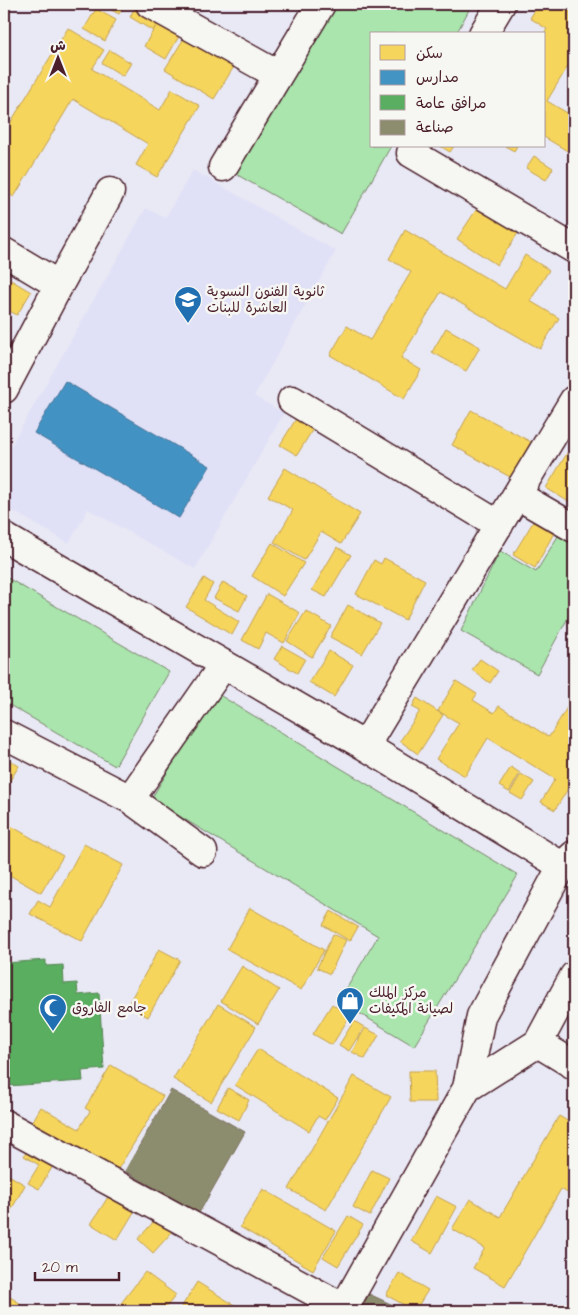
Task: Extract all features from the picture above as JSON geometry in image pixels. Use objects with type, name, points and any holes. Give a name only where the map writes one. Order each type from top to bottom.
[{"type":"street","points":[[150,4],[278,75]]},
{"type":"street","points":[[223,167],[321,4]]},
{"type":"street","points":[[483,32],[501,4]]},
{"type":"street","points":[[414,148],[411,153],[574,249]]},
{"type":"street","points":[[4,388],[110,192]]},
{"type":"street","points":[[4,252],[59,284]]},
{"type":"street","points":[[292,400],[498,525]]},
{"type":"street","points":[[365,746],[574,400]]},
{"type":"street","points":[[517,495],[574,528]]},
{"type":"street","points":[[4,537],[365,746],[568,860],[481,1016],[467,1088],[343,1310],[4,1124]]},
{"type":"street","points":[[130,799],[224,664]]},
{"type":"street","points":[[4,734],[130,799],[203,852]]},
{"type":"street","points":[[467,1088],[538,1042],[574,976]]},
{"type":"street","points":[[538,1042],[574,1065]]},
{"type":"shaded area","name":"ثانوية الفنون النسوية العاشرة للبنات","points":[[193,170],[336,251],[254,396],[284,413],[195,569],[88,509],[69,543],[4,506],[4,458],[146,208],[165,218]]},
{"type":"green space","points":[[331,4],[467,4],[471,6],[457,32],[370,32],[370,148],[390,148],[341,234],[234,173]]},
{"type":"green space","points":[[566,523],[574,528],[574,607],[537,674],[461,631],[500,551],[536,572]]},
{"type":"green space","points":[[4,576],[169,672],[115,766],[4,702]]},
{"type":"green space","points":[[216,693],[518,875],[414,1046],[339,1001],[378,936],[151,799]]},
{"type":"building: سكن","points":[[100,4],[125,4],[119,14]]},
{"type":"building: سكن","points":[[539,4],[574,4],[574,56],[547,101],[574,117],[574,155],[546,138],[545,32],[547,29],[530,18]]},
{"type":"building: سكن","points":[[136,5],[160,19],[153,31],[130,17]]},
{"type":"building: سكن","points":[[96,9],[116,20],[105,41],[84,29]]},
{"type":"building: سكن","points":[[160,19],[182,31],[166,59],[144,46]]},
{"type":"building: سكن","points":[[68,28],[104,50],[92,69],[160,110],[172,89],[200,106],[157,177],[136,165],[148,144],[73,99],[14,197],[4,191],[4,122],[9,125]]},
{"type":"building: سكن","points":[[186,35],[235,65],[214,99],[165,69]]},
{"type":"building: سكن","points":[[110,50],[131,63],[123,76],[102,63]]},
{"type":"building: سكن","points":[[443,148],[453,148],[450,152]]},
{"type":"building: سكن","points":[[534,156],[553,168],[546,180],[526,168]]},
{"type":"building: سكن","points":[[480,204],[520,230],[497,265],[457,239]]},
{"type":"building: سكن","points":[[405,230],[505,289],[525,255],[549,270],[530,301],[559,318],[540,349],[441,292],[401,358],[421,370],[404,399],[330,355],[347,326],[370,340],[411,272],[389,259]]},
{"type":"building: سكن","points":[[4,276],[31,292],[17,315],[4,308],[7,298],[4,296]]},
{"type":"building: سكن","points":[[446,328],[480,347],[466,371],[432,352]]},
{"type":"building: سكن","points":[[471,410],[531,442],[512,478],[452,445]]},
{"type":"building: سكن","points":[[299,414],[316,424],[297,455],[280,445]]},
{"type":"building: سكن","points":[[574,442],[574,505],[546,488]]},
{"type":"building: سكن","points":[[285,468],[360,514],[341,544],[321,532],[304,560],[274,542],[293,510],[268,496]]},
{"type":"building: سكن","points":[[533,522],[555,531],[535,568],[513,555]]},
{"type":"building: سكن","points":[[272,543],[304,563],[283,596],[252,576]]},
{"type":"building: سكن","points":[[337,547],[351,555],[326,597],[312,590]]},
{"type":"building: سكن","points":[[384,558],[425,580],[405,620],[356,594],[374,560],[381,564]]},
{"type":"building: سكن","points":[[204,578],[213,584],[204,600],[239,622],[232,635],[186,607]]},
{"type":"building: سكن","points":[[223,582],[247,596],[239,611],[214,598]]},
{"type":"building: سكن","points":[[267,594],[300,613],[284,643],[266,633],[258,649],[242,640]]},
{"type":"building: سكن","points":[[348,605],[380,623],[362,654],[330,637]]},
{"type":"building: سكن","points":[[306,611],[331,626],[312,657],[287,641]]},
{"type":"building: سكن","points":[[282,646],[305,659],[297,673],[274,659]]},
{"type":"building: سكن","points":[[329,651],[353,665],[334,697],[309,682]]},
{"type":"building: سكن","points":[[574,651],[574,664],[569,661]]},
{"type":"building: سكن","points":[[480,659],[498,671],[490,683],[472,670]]},
{"type":"building: سكن","points":[[456,681],[477,694],[473,700],[494,713],[499,706],[549,737],[574,696],[574,791],[569,787],[555,810],[541,802],[555,779],[488,738],[465,776],[436,759],[459,723],[438,711]]},
{"type":"building: سكن","points":[[417,698],[443,715],[418,754],[400,741],[420,711],[412,707]]},
{"type":"building: سكن","points":[[6,758],[19,766],[4,790],[4,762]]},
{"type":"building: سكن","points":[[511,767],[520,773],[509,792],[499,786]]},
{"type":"building: سكن","points":[[521,774],[534,782],[522,800],[510,793]]},
{"type":"building: سكن","points":[[4,822],[63,856],[41,893],[4,872]]},
{"type":"building: سكن","points":[[84,844],[123,865],[82,941],[30,914],[38,900],[50,907]]},
{"type":"building: سكن","points":[[250,908],[324,950],[301,990],[227,949]]},
{"type":"building: سكن","points":[[331,911],[358,927],[350,941],[323,925]]},
{"type":"building: سكن","points":[[333,934],[346,940],[330,974],[317,968]]},
{"type":"building: سكن","points":[[159,949],[180,960],[148,1017],[127,1006]]},
{"type":"building: سكن","points":[[242,966],[279,990],[258,1024],[221,1001]]},
{"type":"building: سكن","points":[[218,1004],[256,1027],[211,1102],[173,1079]]},
{"type":"building: سكن","points":[[332,1004],[350,1016],[332,1045],[313,1034]]},
{"type":"building: سكن","points":[[354,1021],[364,1027],[349,1051],[339,1045]]},
{"type":"building: سكن","points":[[365,1028],[379,1035],[365,1059],[352,1052]]},
{"type":"building: سكن","points":[[258,1049],[338,1098],[325,1120],[318,1116],[309,1131],[235,1085]]},
{"type":"building: سكن","points":[[111,1065],[163,1096],[115,1174],[31,1124],[41,1107],[79,1129],[90,1111],[85,1108]]},
{"type":"building: سكن","points":[[409,1071],[435,1071],[436,1102],[410,1102]]},
{"type":"building: سكن","points":[[354,1076],[391,1097],[326,1210],[289,1189]]},
{"type":"building: سكن","points":[[228,1088],[249,1100],[239,1120],[217,1108]]},
{"type":"building: سكن","points":[[559,1116],[574,1125],[574,1197],[561,1189],[505,1286],[473,1268],[485,1248],[452,1229],[470,1199],[500,1217]]},
{"type":"building: سكن","points":[[31,1145],[56,1161],[39,1189],[28,1183],[39,1165],[24,1156]]},
{"type":"building: سكن","points":[[372,1170],[389,1178],[370,1216],[353,1207]]},
{"type":"building: سكن","points":[[4,1172],[25,1185],[4,1223]]},
{"type":"building: سكن","points":[[263,1189],[336,1231],[313,1270],[240,1227]]},
{"type":"building: سكن","points":[[436,1196],[457,1207],[432,1253],[411,1241]]},
{"type":"building: سكن","points":[[108,1197],[134,1212],[117,1240],[91,1224]]},
{"type":"building: سكن","points":[[348,1216],[363,1225],[338,1266],[323,1257]]},
{"type":"building: سكن","points":[[157,1218],[172,1232],[153,1253],[138,1239]]},
{"type":"building: سكن","points":[[145,1272],[176,1295],[163,1311],[126,1311],[119,1306]]},
{"type":"building: سكن","points":[[399,1273],[428,1290],[415,1311],[386,1295]]},
{"type":"building: سكن","points":[[197,1282],[236,1306],[233,1311],[179,1311]]},
{"type":"building: سكن","points":[[4,1293],[21,1304],[16,1311],[4,1311]]},
{"type":"building: سكن","points":[[295,1305],[306,1311],[291,1311]]},
{"type":"building: مدارس","points":[[65,381],[210,466],[179,518],[34,433]]},
{"type":"building: مرافق عامة","name":"جامع الفاروق","points":[[46,960],[46,966],[63,965],[64,984],[77,983],[78,995],[99,993],[104,1069],[82,1071],[83,1081],[7,1086],[6,1078],[4,1078],[5,963]]},
{"type":"building: صناعة","points":[[171,1090],[245,1132],[199,1213],[125,1171]]},
{"type":"building: صناعة","points":[[369,1294],[406,1311],[359,1311]]},
{"type":"place","name":"ثانوية الفنون النسوية العاشرة للبنات","points":[[188,324]]},
{"type":"place","name":"مركز الملك لصيانة المكيفات","points":[[350,1025]]},
{"type":"place","name":"جامع الفاروق","points":[[53,1032]]}]
